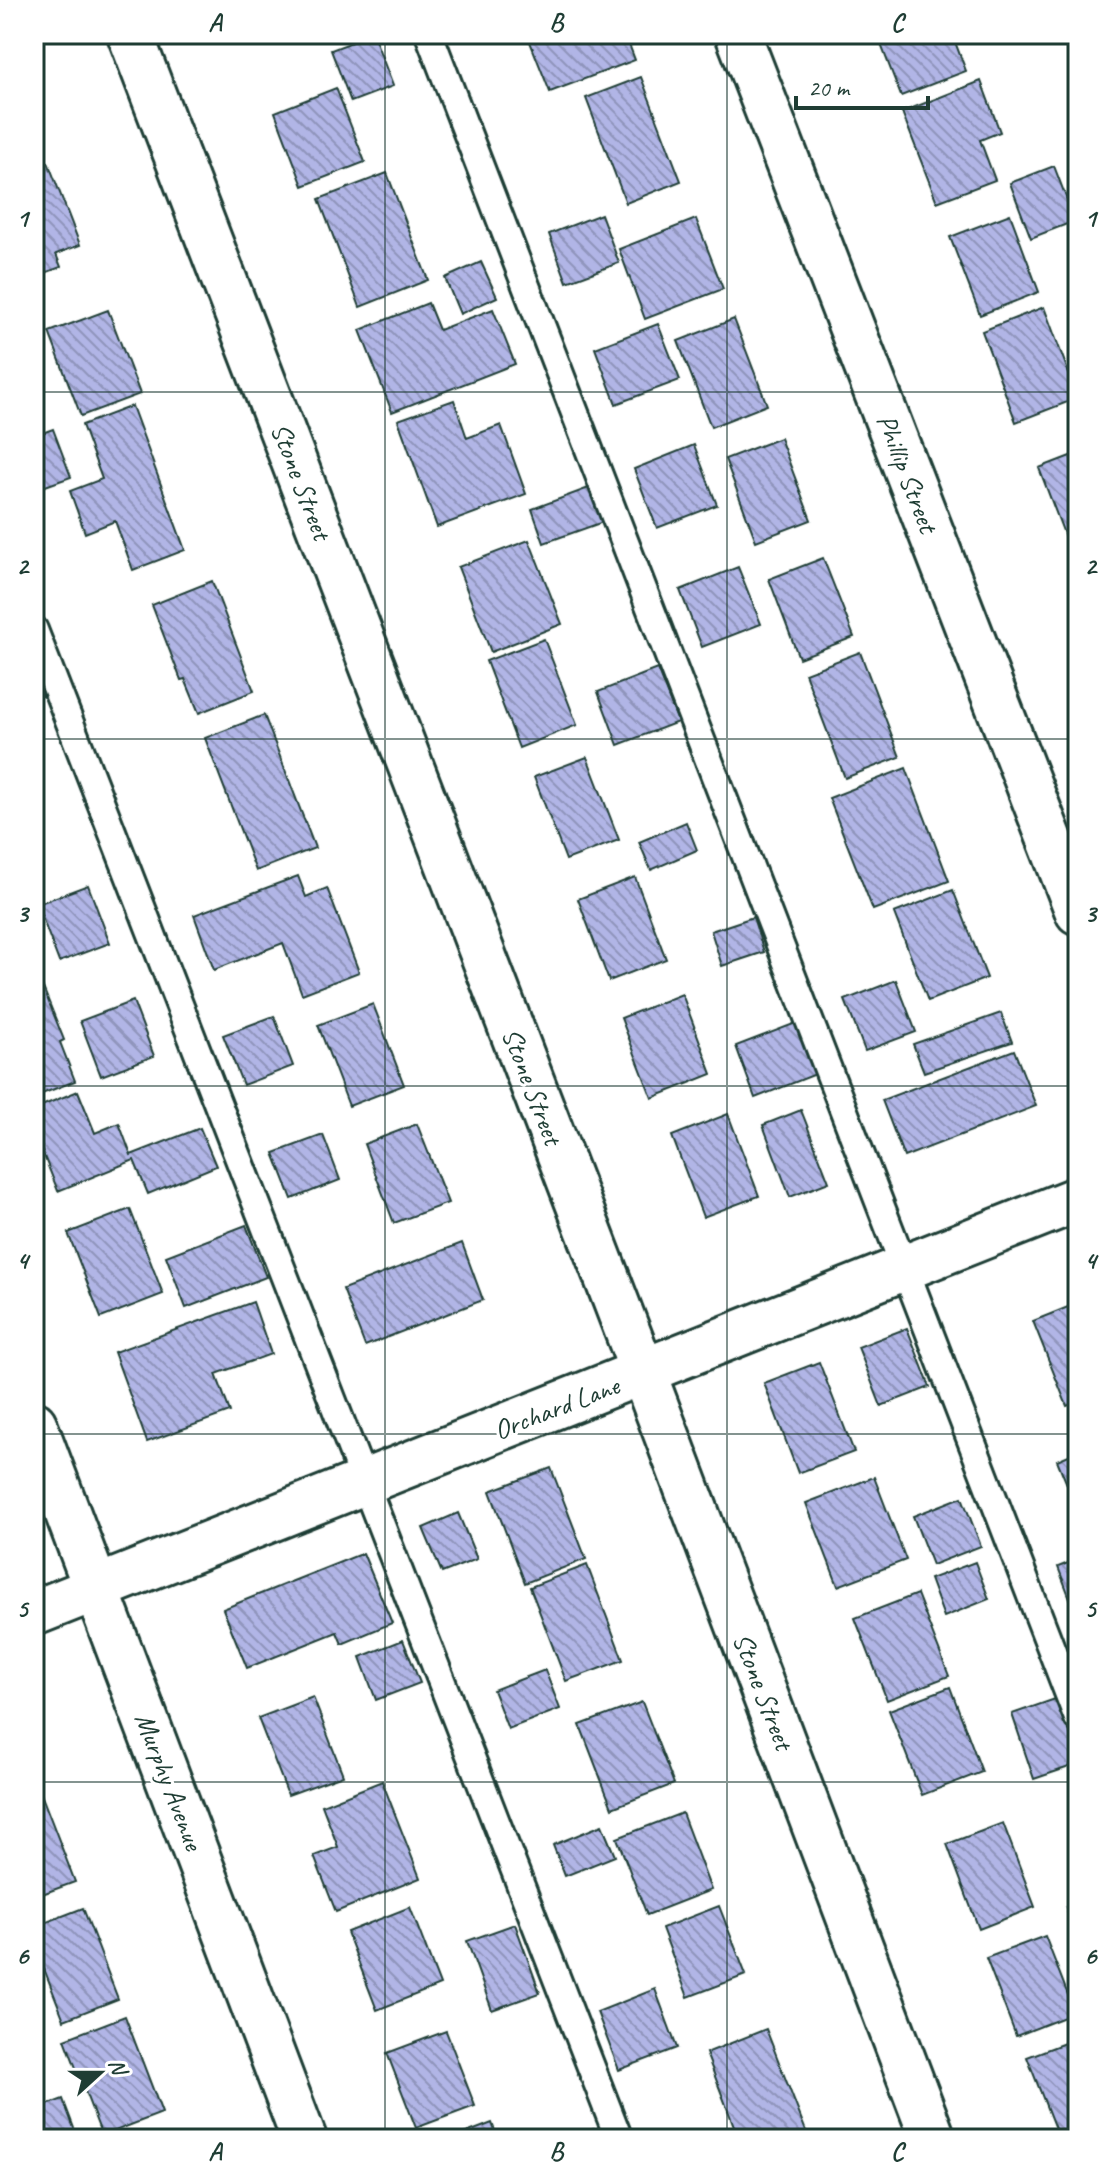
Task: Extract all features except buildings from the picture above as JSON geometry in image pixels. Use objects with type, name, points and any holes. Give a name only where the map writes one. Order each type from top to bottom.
[{"type":"street","name":"Stone Street","points":[[130,34],[643,1372],[933,2139]]},
{"type":"street","name":"Phillip Street","points":[[738,34],[1078,912]]},
{"type":"street","name":"Orchard Lane","points":[[34,1613],[1078,1199]]},
{"type":"street","name":"Murphy Avenue","points":[[34,1424],[304,2139]]},
{"type":"lane","points":[[429,34],[1078,1718]]},
{"type":"lane","points":[[34,630],[619,2139]]}]
